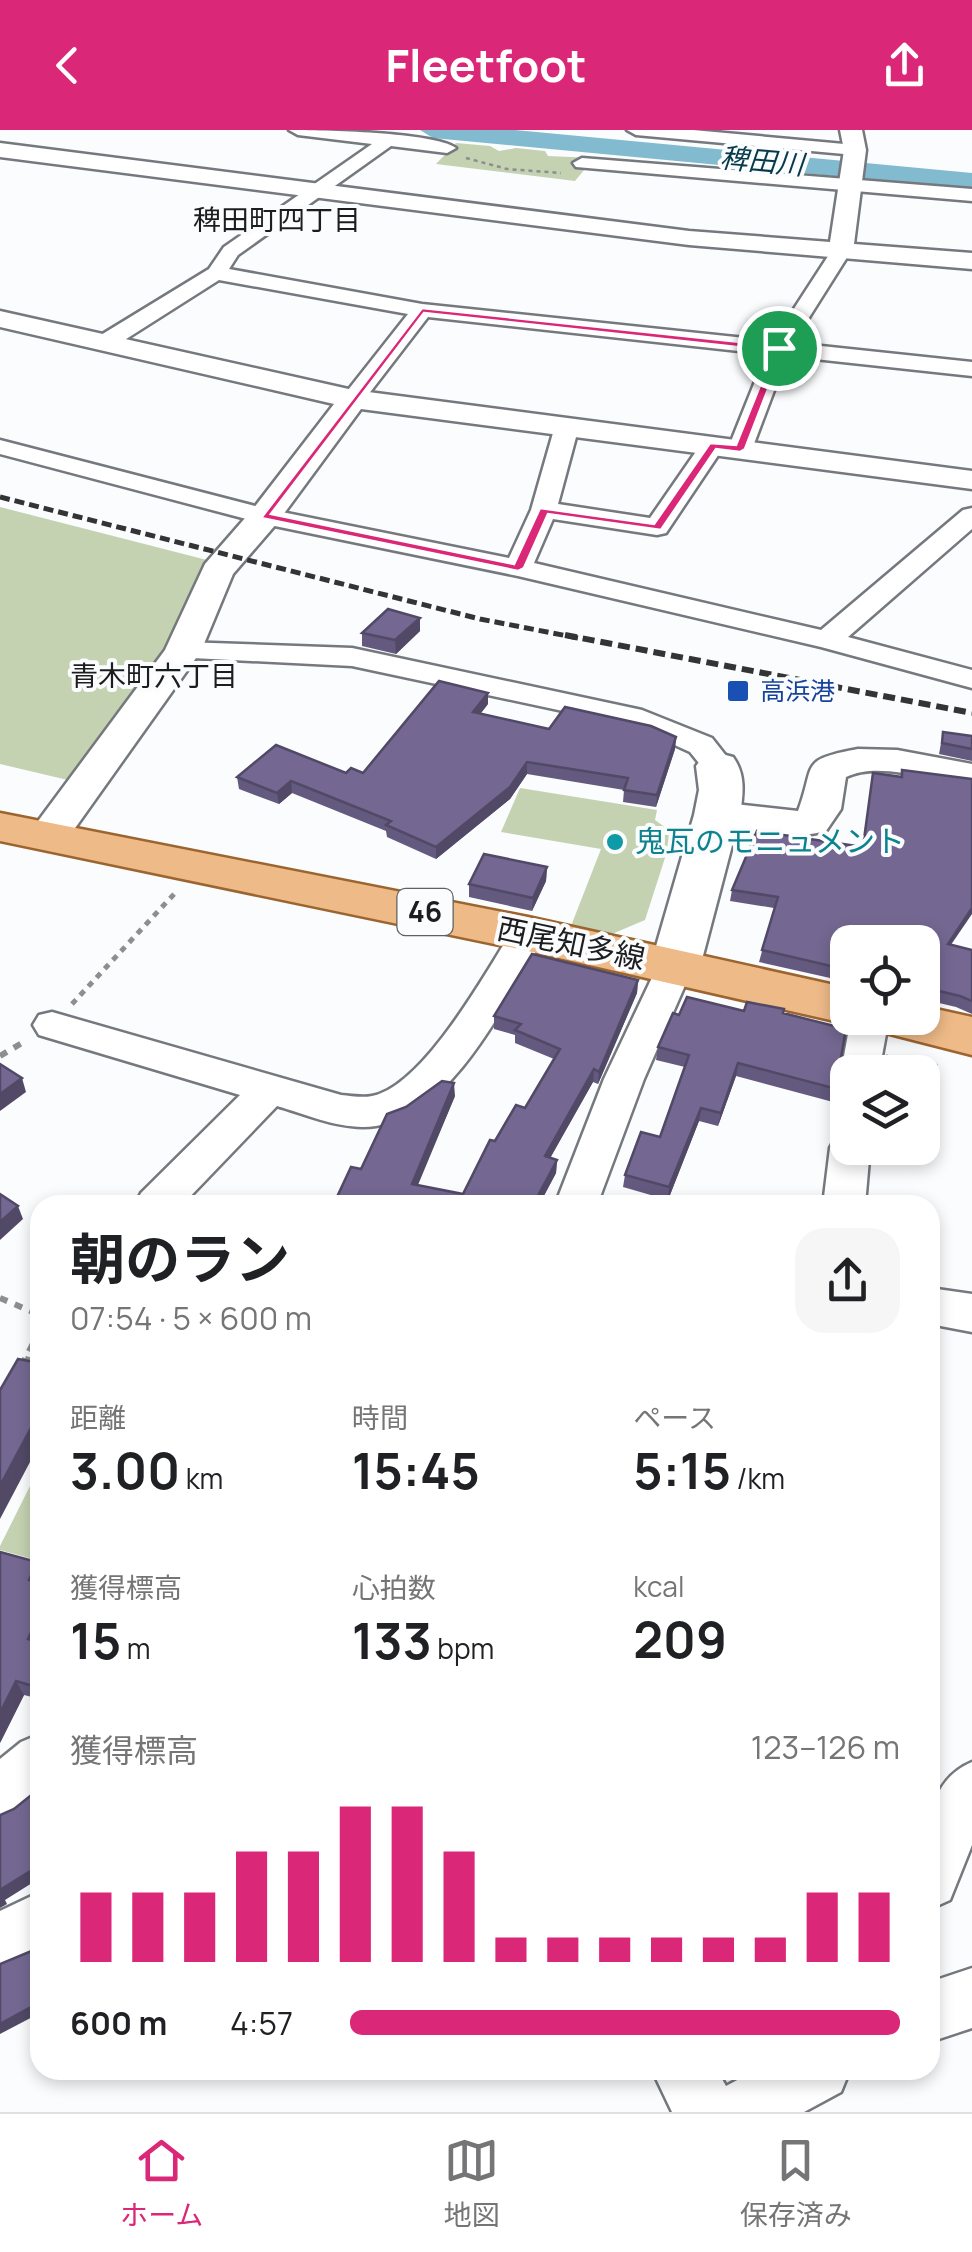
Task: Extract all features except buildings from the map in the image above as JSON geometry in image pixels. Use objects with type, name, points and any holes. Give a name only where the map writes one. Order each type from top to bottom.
[{"type":"main road","points":[[676,967],[716,814],[721,790],[718,766]]},
{"type":"main road","name":"西尾知多線","points":[[0,827],[528,934],[830,1002]]},
{"type":"main road","points":[[940,1028],[972,1036]]},
{"type":"street","points":[[298,130],[447,148]]},
{"type":"street","points":[[544,510],[657,527],[727,447],[779,348],[841,252],[853,140],[636,130]]},
{"type":"street","points":[[104,342],[216,273],[231,251],[389,140]]},
{"type":"street","points":[[0,150],[688,238],[972,261]]},
{"type":"street","points":[[582,163],[972,195]]},
{"type":"street","points":[[216,273],[422,310],[972,370]]},
{"type":"street","points":[[48,836],[183,651],[217,570],[264,516],[422,310]]},
{"type":"street","points":[[0,319],[353,399],[972,480]]},
{"type":"street","points":[[518,568],[544,510],[567,426]]},
{"type":"street","points":[[0,446],[264,516],[518,568],[827,640],[972,679]]},
{"type":"street","points":[[827,640],[972,516]]},
{"type":"street","points":[[183,651],[352,657],[470,682],[642,719],[701,746],[718,766]]},
{"type":"street","points":[[716,814],[792,826],[811,822],[820,809],[827,771],[841,761],[862,759],[972,776]]},
{"type":"street","points":[[52,1025],[341,1110],[378,1110],[411,1094],[442,1064],[528,934]]},
{"type":"street","points":[[580,1195],[624,1079],[676,967]]},
{"type":"street","points":[[166,1195],[268,1090]]},
{"type":"street","points":[[845,1195],[848,1165]]},
{"type":"street","points":[[940,1308],[972,1314]]},
{"type":"street","points":[[0,1794],[30,1768]]},
{"type":"street","points":[[940,1848],[972,1790]]},
{"type":"street","points":[[0,1944],[30,1928]]},
{"type":"street","points":[[940,2009],[972,1998]]},
{"type":"street","points":[[688,2080],[706,2112]]},
{"type":"street","points":[[741,2112],[800,2080]]},
{"type":"path","points":[[447,148],[476,163],[507,170],[561,173],[582,163]]},
{"type":"path","points":[[0,1056],[52,1025],[200,866]]},
{"type":"path","points":[[0,1298],[30,1311]]},
{"type":"path","points":[[17,1373],[30,1349]]},
{"type":"path","points":[[25,1358],[30,1360]]},
{"type":"green space","points":[[456,143],[490,146],[499,151],[516,148],[545,151],[548,156],[594,158],[575,181],[436,164]]},
{"type":"green space","points":[[0,507],[207,560],[173,644],[72,781],[0,764]]},
{"type":"green space","points":[[520,788],[657,810],[655,820],[673,833],[645,920],[612,934],[571,926],[601,849],[501,832]]},
{"type":"green space","points":[[30,1486],[30,1558],[0,1550]]},
{"type":"waterway","name":"稗田川","points":[[433,130],[972,181]]},
{"type":"railway","points":[[0,497],[480,619],[578,638]]},
{"type":"railway","points":[[565,635],[972,713]]},
{"type":"place","name":"高浜港","points":[[738,691]]},
{"type":"place","name":"鬼瓦のモニュメント","points":[[615,842]]},
{"type":"district","name":"稗田町四丁目","points":[[277,220]]},
{"type":"district","name":"青木町六丁目","points":[[154,676]]},
{"type":"route","points":[[422,310],[779,348],[740,449],[714,445],[657,527],[544,510],[518,568],[264,516],[422,310]]}]
